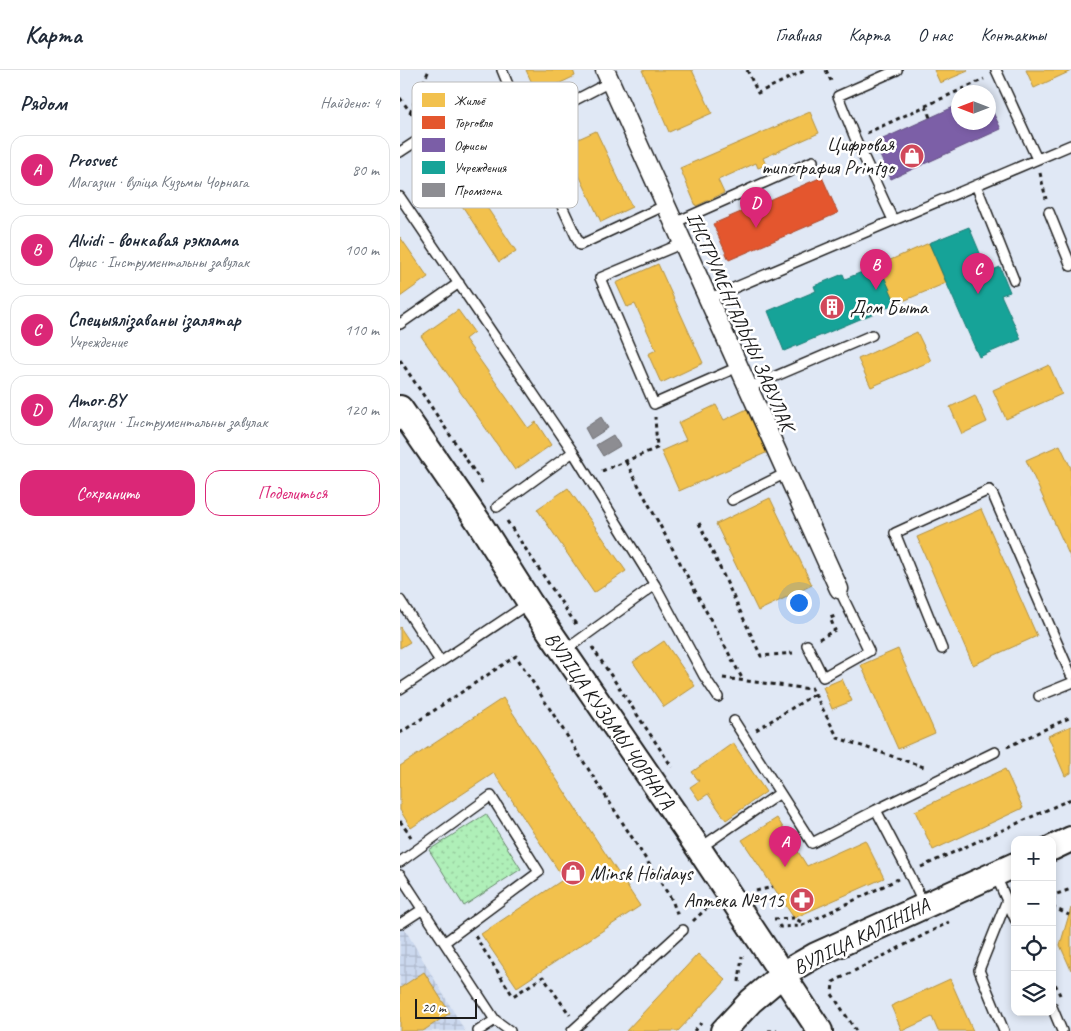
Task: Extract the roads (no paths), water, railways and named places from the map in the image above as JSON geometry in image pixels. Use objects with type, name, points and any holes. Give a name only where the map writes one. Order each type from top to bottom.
[{"type":"main road","name":"ВУЛІЦА КУЗЬМЫ ЧОРНАГА","points":[[400,408],[478,521],[530,603],[699,849],[820,1031]]},
{"type":"main road","points":[[1056,846],[1071,839]]},
{"type":"main road","name":"ВУЛІЦА КАЛІНІНА","points":[[723,1031],[751,1001],[783,974],[816,955],[1005,869]]},
{"type":"street","name":"ІНСТРУМЕНТАЛЬНЫ ЗАВУЛАК","points":[[607,76],[839,589]]},
{"type":"lane","points":[[502,70],[507,82]]},
{"type":"lane","points":[[893,220],[838,96],[897,70]]},
{"type":"lane","points":[[996,72],[1036,159]]},
{"type":"lane","points":[[578,94],[607,76]]},
{"type":"lane","points":[[400,152],[412,144]]},
{"type":"lane","points":[[708,299],[1071,145]]},
{"type":"lane","points":[[674,223],[813,161]]},
{"type":"lane","points":[[976,185],[1014,280]]},
{"type":"lane","points":[[400,197],[573,452],[655,585],[704,676],[718,697]]},
{"type":"lane","points":[[563,208],[580,245],[666,205]]},
{"type":"lane","points":[[1049,212],[1071,266]]},
{"type":"lane","points":[[683,243],[600,278],[654,404],[738,367]]},
{"type":"lane","points":[[400,324],[459,283]]},
{"type":"lane","points":[[748,388],[872,335]]},
{"type":"lane","points":[[498,507],[573,452]]},
{"type":"lane","points":[[732,500],[786,473]]},
{"type":"lane","points":[[942,649],[896,533],[989,490],[993,495],[1071,675]]},
{"type":"lane","points":[[564,652],[655,585]]},
{"type":"lane","points":[[807,645],[823,677],[869,651],[839,589]]},
{"type":"lane","points":[[400,600],[440,661]]},
{"type":"lane","points":[[400,689],[530,603]]},
{"type":"lane","points":[[1039,696],[1071,684]]},
{"type":"lane","points":[[734,721],[812,843],[995,752]]},
{"type":"lane","points":[[699,849],[780,793]]},
{"type":"lane","points":[[400,862],[491,796],[539,872],[444,942]]},
{"type":"lane","points":[[876,810],[924,906]]},
{"type":"lane","points":[[1005,869],[1007,900],[1011,910]]},
{"type":"lane","points":[[400,875],[495,1020],[510,1031]]},
{"type":"lane","points":[[1004,1031],[979,970],[1007,900]]},
{"type":"lane","points":[[400,924],[423,909]]},
{"type":"lane","points":[[572,1031],[683,930]]},
{"type":"lane","points":[[1056,1016],[1062,1031]]},
{"type":"lane","points":[[478,1031],[495,1020]]},
{"type":"place","name":"Цифровая типография Printgo","points":[[912,156]]},
{"type":"place","name":"Amor.BY","points":[[756,228]]},
{"type":"place","name":"Alvidi - вонкавая рэклама","points":[[876,290]]},
{"type":"place","name":"Спецыялізаваны ізалятар","points":[[978,294]]},
{"type":"place","name":"Дом Быта","points":[[832,307]]},
{"type":"place","name":"Prosvet","points":[[785,867]]},
{"type":"place","name":"Minsk Holidays","points":[[573,873]]},
{"type":"place","name":"Аптека №115","points":[[802,900]]}]
